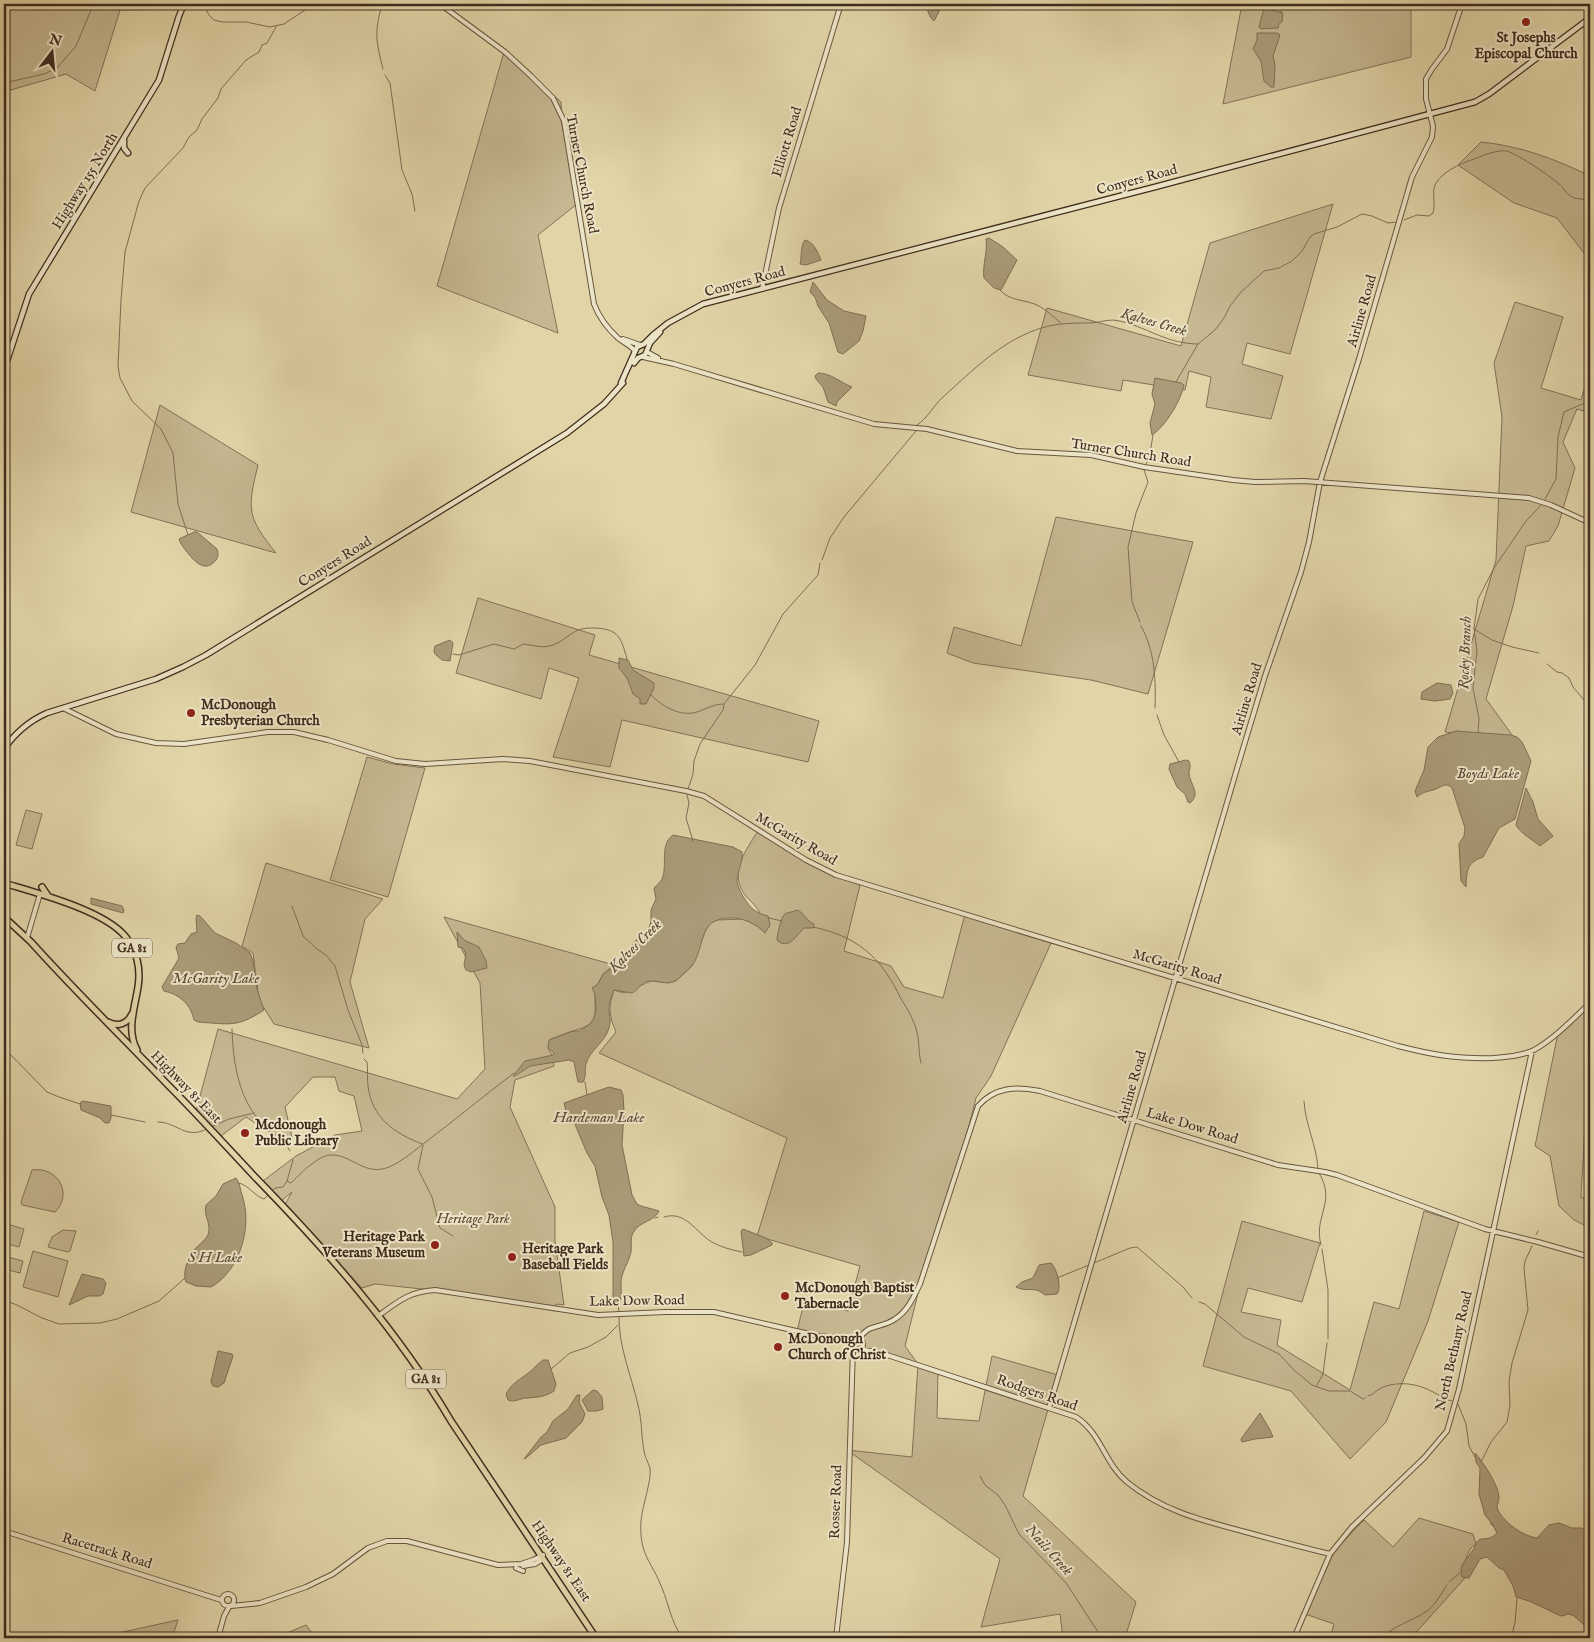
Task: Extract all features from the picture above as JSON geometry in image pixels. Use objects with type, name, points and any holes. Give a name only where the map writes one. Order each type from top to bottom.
[{"type":"main road","name":"Highway 155 North","points":[[4,370],[29,294],[159,80],[184,4]]},
{"type":"main road","name":"Conyers Road","points":[[621,383],[635,351],[641,345],[657,331],[702,304],[1475,102],[1489,94],[1590,18]]},
{"type":"main road","points":[[124,139],[124,146],[128,153]]},
{"type":"main road","name":"Conyers Road","points":[[4,749],[17,734],[36,718],[61,707],[156,679],[206,656],[567,433],[604,404],[621,383],[634,361],[647,351],[655,337],[669,323]]},
{"type":"main road","points":[[641,345],[647,351]]},
{"type":"main road","points":[[635,351],[641,357]]},
{"type":"main road","name":"GA 81","points":[[4,884],[48,896],[71,905],[114,927],[126,938],[136,956],[139,970],[132,1038],[141,1057]]},
{"type":"main road","points":[[42,887],[48,896]]},
{"type":"main road","name":"Highway 81 East","points":[[4,917],[27,938],[319,1244],[369,1304],[430,1386],[451,1421],[598,1638]]},
{"type":"main road","points":[[105,1021],[115,1025],[122,1024],[129,1020],[134,1011]]},
{"type":"street","name":"Turner Church Road","points":[[440,4],[505,52],[545,90],[558,106],[564,121],[594,304],[602,320],[635,351]]},
{"type":"street","name":"Elliott Road","points":[[762,289],[779,208],[841,4]]},
{"type":"street","name":"Airline Road","points":[[1049,1408],[1265,676],[1301,572],[1320,482],[1354,375],[1412,177],[1432,137],[1433,126],[1426,98],[1426,79],[1448,50],[1462,4]]},
{"type":"street","name":"Turner Church Road","points":[[616,335],[641,345]]},
{"type":"street","name":"Turner Church Road","points":[[647,351],[654,357],[674,364],[874,424],[927,429],[1017,451],[1091,455],[1144,467],[1232,480],[1255,482],[1304,481],[1528,498],[1551,505],[1590,523]]},
{"type":"street","name":"Turner Church Road","points":[[641,357],[674,364]]},
{"type":"street","name":"McGarity Road","points":[[61,707],[116,734],[156,743],[184,744],[268,732],[294,732],[328,740],[396,761],[425,764],[503,759],[530,761],[686,791],[704,796],[806,860],[836,875],[1398,1046],[1442,1056],[1461,1058],[1507,1057],[1532,1051],[1564,1027],[1590,1003]]},
{"type":"street","points":[[27,938],[40,894]]},
{"type":"street","name":"North Bethany Road","points":[[1294,1638],[1330,1554],[1352,1527],[1424,1458],[1446,1431],[1459,1389],[1532,1051]]},
{"type":"street","name":"Lake Dow Road","points":[[378,1316],[413,1292],[434,1290],[591,1315],[714,1312],[802,1333],[856,1340],[867,1330],[896,1319],[913,1299],[920,1284],[978,1106],[985,1098],[1000,1090],[1012,1088],[1030,1088],[1278,1165],[1337,1175],[1493,1232],[1538,1242],[1590,1257]]},
{"type":"street","points":[[369,1304],[380,1311],[388,1309]]},
{"type":"street","points":[[387,1326],[385,1318],[388,1309]]},
{"type":"street","points":[[863,1344],[865,1336],[872,1328]]},
{"type":"street","name":"Lake Dow Road","points":[[842,1338],[860,1350]]},
{"type":"street","points":[[853,1346],[856,1340]]},
{"type":"street","name":"Rodgers Road","points":[[856,1340],[875,1352],[1076,1417],[1084,1422],[1096,1435],[1114,1469],[1144,1495],[1162,1506],[1189,1517],[1330,1554]]},
{"type":"street","name":"Rosser Road","points":[[852,1366],[855,1355],[863,1344]]},
{"type":"street","name":"Rosser Road","points":[[836,1638],[847,1542],[853,1346]]},
{"type":"street","name":"Rodgers Road","points":[[860,1350],[875,1352]]},
{"type":"street","name":"Racetrack Road","points":[[4,1531],[223,1600]]},
{"type":"street","points":[[223,1600],[230,1606],[263,1602],[322,1580],[368,1548],[384,1542],[404,1541],[503,1566],[521,1564],[543,1557]]},
{"type":"street","points":[[441,1551],[489,1566],[504,1568],[525,1566],[543,1557]]},
{"type":"street","points":[[516,1568],[523,1571]]},
{"type":"street","points":[[223,1600],[230,1594],[234,1599],[241,1602],[263,1602]]},
{"type":"street","points":[[218,1638],[224,1616],[234,1603],[234,1599]]},
{"type":"street","points":[[223,1600],[224,1616]]},
{"type":"green space","points":[[4,4],[182,4],[181,9],[120,10],[95,91],[66,74],[4,92]]},
{"type":"green space","points":[[1242,4],[1411,4],[1411,57],[1223,104]]},
{"type":"green space","points":[[504,52],[561,102],[562,125],[577,204],[538,235],[558,333],[437,286]]},
{"type":"green space","points":[[1481,142],[1537,154],[1590,176],[1590,261],[1557,218],[1514,203],[1458,165]]},
{"type":"green space","points":[[1333,204],[1290,354],[1247,343],[1242,364],[1283,376],[1271,419],[1206,407],[1211,377],[1189,371],[1185,390],[1123,380],[1121,391],[1028,375],[1047,308],[1181,346],[1210,243]]},
{"type":"green space","points":[[1515,302],[1563,317],[1541,388],[1581,400],[1590,369],[1590,413],[1577,409],[1563,442],[1575,468],[1558,526],[1549,541],[1526,546],[1513,606],[1486,699],[1515,739],[1445,732],[1496,560],[1502,417],[1494,363]]},
{"type":"green space","points":[[160,405],[258,465],[252,493],[252,512],[259,530],[276,553],[131,512]]},
{"type":"green space","points":[[1056,517],[1193,542],[1148,694],[1091,680],[973,663],[947,653],[954,627],[1021,646]]},
{"type":"green space","points":[[478,598],[595,635],[589,655],[819,721],[808,762],[622,720],[610,767],[553,757],[579,678],[549,668],[541,699],[456,673]]},
{"type":"green space","points":[[367,757],[393,764],[425,768],[388,897],[330,880]]},
{"type":"green space","points":[[26,810],[42,814],[32,849],[16,845]]},
{"type":"green space","points":[[758,831],[833,875],[860,885],[844,951],[891,966],[904,987],[943,998],[965,914],[1052,941],[991,1076],[976,1098],[966,1138],[924,1269],[905,1346],[918,1364],[797,1331],[805,1299],[848,1311],[860,1266],[757,1236],[787,1138],[599,1053],[616,1032],[610,1011],[614,990],[624,993],[651,981],[668,983],[676,981],[692,966],[709,924],[717,920],[743,919],[758,926],[765,932],[760,913],[743,892],[738,876],[741,861]]},
{"type":"green space","points":[[266,863],[383,899],[365,919],[350,982],[369,1048],[274,1024],[259,1000],[253,953],[242,946]]},
{"type":"green space","name":"Heritage Park","points":[[444,917],[614,965],[603,974],[593,989],[595,993],[595,1012],[592,1021],[585,1027],[551,1039],[548,1048],[552,1055],[554,1066],[515,1080],[510,1107],[555,1207],[555,1241],[564,1305],[556,1304],[555,1311],[459,1293],[375,1284],[362,1288],[284,1206],[292,1192],[278,1204],[259,1184],[296,1156],[335,1135],[362,1131],[354,1096],[339,1091],[335,1077],[313,1077],[285,1107],[292,1137],[279,1138],[246,1117],[217,1139],[195,1115],[218,1029],[457,1099],[485,1069],[480,983]]},
{"type":"green space","points":[[1590,1005],[1590,1090],[1586,1107],[1581,1197],[1590,1200],[1590,1228],[1574,1220],[1559,1206],[1550,1156],[1535,1146],[1558,1033]]},
{"type":"green space","points":[[32,1170],[49,1172],[60,1182],[63,1189],[63,1197],[55,1212],[22,1205],[21,1202]]},
{"type":"green space","points":[[1424,1211],[1459,1222],[1428,1321],[1386,1422],[1350,1459],[1291,1391],[1203,1366],[1242,1221],[1320,1243],[1302,1302],[1248,1288],[1241,1312],[1281,1320],[1277,1345],[1350,1390],[1374,1302],[1399,1309]]},
{"type":"green space","points":[[4,1223],[24,1229],[19,1247],[4,1243]]},
{"type":"green space","points":[[63,1230],[76,1231],[70,1251],[48,1247],[52,1237]]},
{"type":"green space","points":[[33,1251],[68,1261],[58,1297],[23,1287]]},
{"type":"green space","points":[[4,1256],[23,1261],[20,1273],[4,1269]]},
{"type":"green space","points":[[992,1356],[1058,1375],[1023,1496],[1136,1602],[1125,1638],[1063,1638],[1060,1614],[981,1627],[1000,1559],[847,1450],[912,1457],[918,1364],[938,1371],[937,1418],[979,1421]]},
{"type":"green space","points":[[1419,1518],[1473,1534],[1476,1544],[1467,1554],[1465,1578],[1411,1638],[1330,1638],[1334,1624],[1305,1614],[1335,1550],[1364,1520],[1393,1547]]},
{"type":"green space","points":[[178,1620],[172,1638],[108,1638],[109,1635]]},
{"type":"green space","points":[[306,1625],[316,1638],[275,1638]]},
{"type":"water","points":[[927,4],[943,4],[934,21],[931,18]]},
{"type":"water","points":[[1264,8],[1283,13],[1282,22],[1278,28],[1261,29],[1259,27]]},
{"type":"water","points":[[1257,33],[1277,33],[1280,35],[1273,56],[1275,65],[1274,87],[1271,87],[1264,81],[1261,61],[1253,49],[1257,40]]},
{"type":"water","points":[[989,238],[1003,247],[1017,260],[1001,290],[994,288],[984,278],[986,239]]},
{"type":"water","points":[[805,240],[813,245],[821,260],[806,265],[800,264],[802,245]]},
{"type":"water","points":[[813,282],[827,300],[844,311],[866,316],[859,341],[843,354],[838,352],[829,323],[818,306],[815,297],[810,292]]},
{"type":"water","points":[[818,373],[832,376],[852,387],[837,402],[836,406],[828,402],[823,387],[816,379],[815,376]]},
{"type":"water","points":[[1155,378],[1184,385],[1180,398],[1172,412],[1162,426],[1152,435],[1150,423],[1155,404],[1152,394]]},
{"type":"water","points":[[197,532],[217,549],[217,558],[208,566],[195,561],[181,544],[179,539]]},
{"type":"water","points":[[450,640],[453,643],[450,661],[442,660],[435,654],[435,646]]},
{"type":"water","points":[[619,658],[628,660],[633,670],[654,683],[654,688],[646,704],[640,704],[640,699],[633,694],[627,678],[619,668]]},
{"type":"water","points":[[1437,683],[1451,685],[1453,693],[1450,699],[1435,701],[1421,699],[1422,692]]},
{"type":"water","name":"Boyds Lake","points":[[1456,731],[1517,737],[1522,742],[1531,761],[1515,819],[1499,828],[1483,857],[1470,865],[1467,872],[1466,887],[1461,881],[1459,844],[1464,836],[1465,828],[1452,788],[1445,785],[1417,797],[1415,791],[1424,770],[1428,747],[1438,737]]},
{"type":"water","points":[[1186,760],[1190,763],[1189,772],[1195,792],[1195,796],[1190,803],[1185,794],[1177,787],[1169,769],[1170,764]]},
{"type":"water","points":[[1526,788],[1538,819],[1553,836],[1540,846],[1524,834],[1516,825]]},
{"type":"water","points":[[673,835],[733,847],[742,852],[737,882],[738,887],[752,908],[768,916],[770,925],[765,933],[757,926],[745,920],[736,918],[721,919],[709,926],[694,963],[675,981],[668,983],[647,981],[632,993],[614,990],[609,1005],[609,1028],[588,1059],[583,1082],[578,1082],[574,1062],[569,1060],[530,1066],[513,1076],[525,1061],[553,1055],[554,1053],[548,1048],[549,1040],[573,1031],[579,1031],[590,1024],[594,1018],[596,1009],[595,994],[592,988],[598,984],[603,974],[612,968],[649,928],[651,910],[656,899],[654,888],[664,874],[666,844]]},
{"type":"water","points":[[91,898],[122,906],[123,913],[91,904]]},
{"type":"water","points":[[797,910],[814,926],[813,928],[804,928],[789,943],[781,943],[777,940],[782,919],[785,914]]},
{"type":"water","name":"McGarity Lake","points":[[197,915],[215,933],[236,943],[250,953],[257,989],[264,1010],[255,1016],[232,1024],[198,1022],[194,1020],[190,1009],[184,1001],[164,991],[162,987],[179,958],[176,947],[178,944],[185,943],[191,934],[197,932]]},
{"type":"water","points":[[457,932],[464,940],[479,947],[486,961],[487,968],[471,972],[466,970],[464,965],[466,954],[463,948],[458,947]]},
{"type":"water","name":"Hardeman Lake","points":[[609,1087],[621,1090],[623,1095],[622,1145],[632,1195],[637,1204],[659,1211],[657,1215],[639,1226],[632,1235],[631,1252],[621,1281],[621,1298],[616,1307],[613,1303],[613,1242],[609,1215],[602,1197],[595,1166],[587,1153],[574,1122],[566,1111],[564,1103]]},
{"type":"water","points":[[83,1101],[111,1106],[109,1123],[105,1123],[100,1118],[81,1110],[80,1103]]},
{"type":"water","name":"S H Lake","points":[[236,1178],[245,1207],[245,1234],[242,1247],[230,1270],[211,1287],[196,1286],[186,1282],[185,1270],[188,1261],[195,1249],[208,1235],[209,1227],[205,1209],[206,1205],[216,1196],[223,1184]]},
{"type":"water","points":[[743,1229],[766,1238],[772,1245],[751,1255],[744,1256],[741,1231]]},
{"type":"water","points":[[1051,1263],[1058,1278],[1059,1287],[1057,1294],[1045,1295],[1037,1290],[1016,1287],[1022,1282],[1033,1278],[1039,1265]]},
{"type":"water","points":[[82,1274],[103,1279],[106,1283],[103,1294],[88,1296],[69,1305]]},
{"type":"water","points":[[218,1351],[232,1354],[233,1356],[224,1383],[218,1387],[213,1386],[211,1382]]},
{"type":"water","points":[[543,1360],[548,1360],[556,1384],[554,1391],[541,1396],[513,1401],[508,1400],[506,1394],[515,1382]]},
{"type":"water","points":[[593,1390],[597,1391],[602,1397],[603,1409],[588,1411],[582,1400]]},
{"type":"water","points":[[577,1395],[580,1395],[579,1402],[585,1414],[582,1422],[566,1438],[541,1445],[524,1459],[547,1432],[553,1421],[568,1409]]},
{"type":"water","points":[[1260,1413],[1273,1437],[1242,1442],[1241,1439]]},
{"type":"water","points":[[1475,1453],[1486,1467],[1496,1486],[1499,1497],[1498,1510],[1515,1529],[1537,1538],[1549,1525],[1559,1523],[1572,1528],[1582,1528],[1590,1536],[1590,1630],[1574,1616],[1569,1614],[1561,1616],[1516,1597],[1513,1586],[1504,1570],[1487,1557],[1480,1559],[1469,1578],[1462,1577],[1462,1566],[1477,1542],[1480,1539],[1491,1538],[1497,1533],[1485,1515],[1479,1494],[1480,1468],[1476,1462]]},
{"type":"waterway","points":[[4,83],[44,74],[57,68],[76,46],[91,10],[98,4]]},
{"type":"waterway","points":[[203,4],[214,20],[246,22],[270,27],[284,24],[314,4]]},
{"type":"waterway","points":[[382,4],[377,37],[383,69]]},
{"type":"waterway","points":[[1281,12],[1282,4]]},
{"type":"waterway","points":[[188,535],[178,504],[173,453],[161,429],[132,401],[120,378],[118,366],[125,252],[139,201],[145,188],[183,148],[218,98],[221,89],[246,60],[259,52],[262,45],[267,43],[276,27]]},
{"type":"waterway","points":[[385,75],[390,83],[402,170],[412,194],[415,211]]},
{"type":"waterway","name":"Kalves Creek","points":[[1404,220],[1417,215],[1429,216],[1433,213],[1436,183],[1447,172],[1471,160],[1503,151],[1512,153],[1542,171],[1572,197],[1590,202]]},
{"type":"waterway","name":"Kalves Creek","points":[[917,425],[943,397],[990,356],[1030,332],[1056,325],[1113,320],[1133,325],[1174,341],[1198,344],[1215,330],[1241,292],[1264,271],[1279,268],[1292,261],[1314,234],[1337,227],[1362,214],[1388,223],[1397,222]]},
{"type":"waterway","points":[[1000,290],[1008,297],[1039,306],[1061,323]]},
{"type":"waterway","points":[[1176,382],[1198,344]]},
{"type":"waterway","name":"Rocky Branch","points":[[1545,499],[1556,479],[1558,437],[1564,412],[1585,403],[1590,398]]},
{"type":"waterway","name":"Kalves Creek","points":[[822,560],[830,538],[844,517],[916,431]]},
{"type":"waterway","points":[[1146,464],[1149,459],[1153,435]]},
{"type":"waterway","points":[[1140,622],[1132,602],[1128,547],[1136,513],[1148,482],[1144,470]]},
{"type":"waterway","name":"Rocky Branch","points":[[1478,733],[1479,719],[1473,688],[1477,651],[1474,629],[1478,599],[1494,568],[1526,521],[1542,504]]},
{"type":"waterway","name":"Kalves Creek","points":[[688,789],[700,744],[723,710],[724,704],[755,665],[783,614],[818,575],[820,563]]},
{"type":"waterway","points":[[1141,626],[1149,645],[1154,666],[1155,708]]},
{"type":"waterway","points":[[453,654],[459,655],[494,644],[514,649],[523,644],[542,647],[549,646],[578,630],[595,628],[609,630],[618,636],[627,659]]},
{"type":"waterway","points":[[1474,629],[1492,640],[1539,653]]},
{"type":"waterway","points":[[1547,664],[1569,678],[1573,687],[1590,707]]},
{"type":"waterway","points":[[651,695],[666,707],[684,713],[697,712],[723,704]]},
{"type":"waterway","points":[[1157,715],[1164,735],[1179,762]]},
{"type":"waterway","name":"Kalves Creek","points":[[687,795],[689,803],[686,818],[693,841]]},
{"type":"waterway","points":[[292,906],[303,936],[326,955],[335,966],[363,1053]]},
{"type":"waterway","points":[[769,918],[782,921]]},
{"type":"waterway","points":[[813,927],[842,936],[854,942],[884,969],[913,1020],[918,1037],[921,1063]]},
{"type":"waterway","points":[[232,1029],[235,1066],[246,1101],[260,1121],[280,1138],[290,1151]]},
{"type":"waterway","points":[[4,1048],[47,1092],[80,1104]]},
{"type":"waterway","points":[[364,1059],[367,1062],[370,1097],[379,1116],[402,1135],[422,1144]]},
{"type":"waterway","name":"Kalves Creek","points":[[287,1181],[291,1183],[320,1158],[331,1155],[345,1158],[373,1169],[389,1167],[409,1155],[514,1073]]},
{"type":"waterway","points":[[585,1082],[587,1095]]},
{"type":"waterway","points":[[1304,1101],[1318,1169]]},
{"type":"waterway","points":[[211,1127],[229,1119],[254,1113]]},
{"type":"waterway","points":[[111,1115],[145,1122]]},
{"type":"waterway","points":[[158,1122],[193,1133],[207,1129]]},
{"type":"waterway","name":"Kalves Creek","points":[[423,1145],[418,1169],[432,1197],[440,1228],[453,1236]]},
{"type":"waterway","name":"Kalves Creek","points":[[272,1191],[275,1188],[283,1187],[287,1181],[293,1160]]},
{"type":"waterway","points":[[1319,1173],[1326,1193],[1319,1235],[1321,1245]]},
{"type":"waterway","name":"Kalves Creek","points":[[238,1183],[245,1185],[264,1199],[268,1195]]},
{"type":"waterway","points":[[664,1217],[672,1216],[685,1219],[712,1242],[742,1252]]},
{"type":"waterway","points":[[1536,1235],[1538,1231]]},
{"type":"waterway","points":[[1481,1462],[1491,1442],[1507,1422],[1510,1405],[1509,1382],[1512,1363],[1528,1310],[1524,1268],[1532,1246]]},
{"type":"waterway","points":[[1094,1263],[1130,1248],[1137,1247],[1183,1287],[1192,1298]]},
{"type":"waterway","points":[[1322,1249],[1328,1290],[1328,1339]]},
{"type":"waterway","points":[[1057,1278],[1089,1265]]},
{"type":"waterway","name":"Kalves Creek","points":[[4,1300],[59,1324],[100,1323],[117,1319],[159,1301],[185,1278]]},
{"type":"waterway","points":[[1199,1302],[1205,1304],[1244,1337],[1279,1354],[1312,1385],[1329,1391],[1350,1391],[1363,1399],[1365,1398]]},
{"type":"waterway","points":[[618,1304],[619,1313]]},
{"type":"waterway","points":[[619,1316],[623,1350],[638,1405],[644,1451],[650,1468],[650,1479],[641,1521],[642,1542],[662,1588],[675,1625],[682,1637]]},
{"type":"waterway","points":[[551,1369],[570,1353],[588,1347],[606,1337],[618,1325]]},
{"type":"waterway","points":[[1317,1385],[1323,1374],[1327,1343]]},
{"type":"waterway","points":[[1368,1396],[1379,1389],[1393,1384],[1406,1384],[1425,1388],[1452,1401]]},
{"type":"waterway","points":[[1458,1404],[1466,1424],[1469,1446],[1475,1457]]},
{"type":"waterway","name":"Nails Creek","points":[[980,1476],[985,1485],[998,1495],[1005,1505],[1019,1534],[1066,1583],[1102,1638]]},
{"type":"waterway","points":[[1490,1523],[1496,1529]]},
{"type":"waterway","name":"Nails Creek","points":[[1449,1582],[1460,1573]]},
{"type":"waterway","name":"Nails Creek","points":[[1382,1638],[1392,1630],[1427,1611],[1436,1602],[1447,1585]]},
{"type":"waterway","points":[[1512,1634],[1517,1598]]},
{"type":"waterway","points":[[500,1638],[502,1634]]},
{"type":"place","name":"St Josephs Episcopal Church","points":[[1526,22]]},
{"type":"place","name":"McDonough Presbyterian Church","points":[[191,713]]},
{"type":"place","name":"Mcdonough Public Library","points":[[245,1133]]},
{"type":"place","name":"Heritage Park Veterans Museum","points":[[435,1245]]},
{"type":"place","name":"Heritage Park Baseball Fields","points":[[512,1257]]},
{"type":"place","name":"McDonough Baptist Tabernacle","points":[[785,1296]]},
{"type":"place","name":"McDonough Church of Christ","points":[[778,1347]]}]
